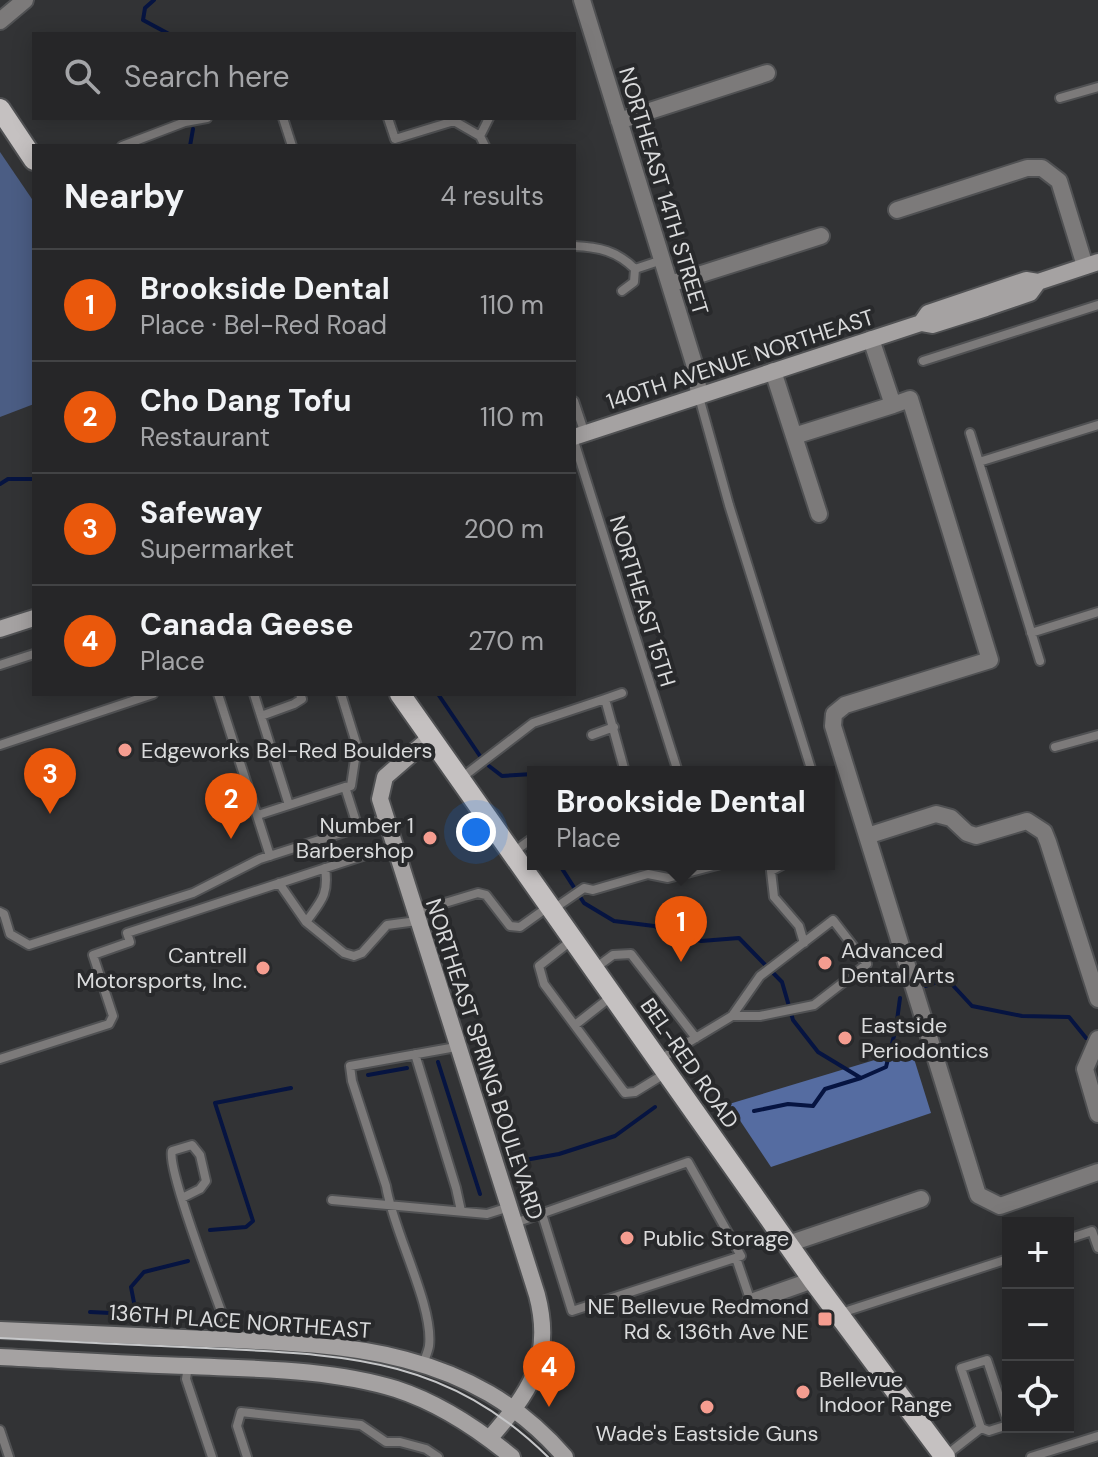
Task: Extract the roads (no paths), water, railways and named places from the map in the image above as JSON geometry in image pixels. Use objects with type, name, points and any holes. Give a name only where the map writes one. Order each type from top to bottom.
[{"type":"main road","points":[[0,109],[32,157]]},
{"type":"main road","name":"BEL-RED ROAD","points":[[401,696],[813,1280],[944,1457]]},
{"type":"street","points":[[0,21],[25,0]]},
{"type":"street","name":"NORTHEAST 14TH STREET","points":[[582,0],[698,375],[699,396]]},
{"type":"street","points":[[619,121],[767,73]]},
{"type":"street","points":[[897,210],[1027,168],[1048,170],[1059,181],[1095,263]]},
{"type":"street","points":[[670,284],[821,236]]},
{"type":"street","name":"140TH AVENUE NORTHEAST","points":[[578,437],[921,323],[932,325],[1030,293],[1038,282],[1095,263]]},
{"type":"street","points":[[871,339],[893,405]]},
{"type":"street","points":[[773,371],[819,514]]},
{"type":"street","points":[[794,436],[910,399],[990,660],[845,705],[834,714],[833,726],[978,1195],[1000,1206],[1098,1172]]},
{"type":"street","points":[[0,629],[32,619]]},
{"type":"street","name":"NORTHEAST SPRING BOULEVARD","points":[[431,737],[385,777],[380,799],[540,1306],[543,1341],[532,1384],[489,1439]]},
{"type":"street","points":[[867,836],[936,814],[951,818],[967,833],[976,836],[1021,822],[1032,823],[1044,832],[1048,842],[1098,999]]},
{"type":"street","points":[[1098,1039],[1085,1069],[1098,1114]]},
{"type":"street","points":[[788,1244],[921,1199]]},
{"type":"street","points":[[751,1302],[813,1280]]},
{"type":"street","name":"136TH PLACE NORTHEAST","points":[[0,1330],[335,1346],[396,1356],[423,1364],[486,1392],[513,1410]]},
{"type":"street","points":[[0,1357],[314,1374],[371,1383],[421,1399],[470,1425],[512,1457]]},
{"type":"street","points":[[513,1410],[565,1457]]},
{"type":"lane","points":[[1060,98],[1098,87]]},
{"type":"lane","points":[[127,144],[196,120]]},
{"type":"lane","points":[[284,120],[291,144]]},
{"type":"lane","points":[[388,120],[392,142],[454,121],[480,136],[484,144]]},
{"type":"lane","points":[[480,136],[488,120]]},
{"type":"lane","points":[[576,246],[607,249],[622,256],[635,269],[634,282],[622,291]]},
{"type":"lane","points":[[635,269],[662,260]]},
{"type":"lane","points":[[923,361],[1098,305]]},
{"type":"lane","points":[[699,396],[729,505],[810,766]]},
{"type":"lane","points":[[979,462],[1098,425]]},
{"type":"lane","points":[[970,433],[1040,661]]},
{"type":"lane","name":"NORTHEAST 15TH","points":[[578,437],[676,766]]},
{"type":"lane","points":[[1031,633],[1098,612]]},
{"type":"lane","points":[[0,665],[32,655]]},
{"type":"lane","points":[[460,780],[533,723],[622,693]]},
{"type":"lane","points":[[0,745],[147,696]]},
{"type":"lane","points":[[219,696],[270,856]]},
{"type":"lane","points":[[255,696],[289,805]]},
{"type":"lane","points":[[261,716],[294,704],[302,699],[301,696]]},
{"type":"lane","points":[[258,815],[351,786],[357,746],[342,696]]},
{"type":"lane","points":[[605,699],[624,766]]},
{"type":"lane","points":[[592,735],[614,727]]},
{"type":"lane","points":[[1055,747],[1098,735]]},
{"type":"lane","points":[[345,787],[358,828]]},
{"type":"lane","points":[[0,912],[4,914],[10,934],[29,945],[193,893],[270,856],[385,819]]},
{"type":"lane","points":[[512,853],[527,842]]},
{"type":"lane","points":[[0,1059],[109,1024],[113,1016],[93,955],[130,942],[127,933],[393,846]]},
{"type":"lane","points":[[306,922],[325,895],[328,885],[325,868]]},
{"type":"lane","points":[[279,883],[306,922],[344,953],[354,956],[369,946],[387,925],[478,893],[486,895],[510,926],[520,927],[584,888],[593,890],[648,874],[668,878],[698,870]]},
{"type":"lane","points":[[771,871],[774,897],[799,926],[804,943]]},
{"type":"lane","points":[[573,939],[539,966],[544,984],[625,1093],[635,1092],[696,1038],[732,1016],[760,976],[833,920],[867,964],[814,1005],[796,1010],[732,1016]]},
{"type":"lane","points":[[594,969],[613,955],[631,954],[696,1038]]},
{"type":"lane","points":[[575,1025],[612,995]]},
{"type":"lane","points":[[423,1364],[429,1344],[424,1308],[389,1205],[350,1066],[456,1047]]},
{"type":"lane","points":[[415,1054],[461,1211]]},
{"type":"lane","points":[[182,1198],[200,1189],[206,1181],[200,1155],[192,1145],[177,1148],[171,1153],[171,1164],[182,1198],[221,1311],[221,1339]]},
{"type":"lane","points":[[332,1200],[487,1214],[542,1214],[688,1162],[741,1256],[572,1311],[542,1214]]},
{"type":"lane","points":[[1074,1237],[1092,1231],[1098,1248]]},
{"type":"lane","points":[[736,1258],[751,1302]]},
{"type":"lane","points":[[840,1313],[1002,1261]]},
{"type":"lane","points":[[981,1428],[961,1368],[987,1360],[1002,1406]]},
{"type":"lane","points":[[188,1366],[186,1379],[212,1457]]},
{"type":"lane","points":[[247,1457],[237,1426],[241,1412],[361,1425],[386,1442],[400,1442],[426,1449],[438,1457]]},
{"type":"lane","points":[[981,1428],[989,1431],[1002,1426]]},
{"type":"lane","points":[[944,1457],[981,1428]]},
{"type":"lane","points":[[0,1430],[9,1457]]},
{"type":"lane","points":[[1031,1457],[1098,1436]]},
{"type":"waterway","points":[[154,0],[145,8],[143,20],[165,32]]},
{"type":"waterway","points":[[190,144],[193,129]]},
{"type":"waterway","points":[[0,484],[8,479],[32,479]]},
{"type":"waterway","points":[[439,696],[480,756]]},
{"type":"waterway","points":[[489,766],[502,776],[527,774]]},
{"type":"waterway","points":[[563,870],[584,903],[614,921],[654,926],[701,941],[739,938],[782,982],[793,1020],[818,1052],[861,1078],[886,1067],[900,998]]},
{"type":"waterway","points":[[925,986],[947,979],[972,1006],[1022,1016],[1069,1017],[1086,1038]]},
{"type":"waterway","points":[[438,1062],[480,1194]]},
{"type":"waterway","points":[[368,1075],[407,1068]]},
{"type":"waterway","points":[[754,1111],[788,1104],[813,1106],[825,1089],[861,1078]]},
{"type":"waterway","points":[[210,1230],[246,1227],[253,1221],[215,1103],[291,1088]]},
{"type":"waterway","points":[[525,1160],[559,1154],[615,1136],[655,1107]]},
{"type":"waterway","points":[[135,1308],[131,1287],[144,1272],[188,1261]]},
{"type":"waterway","points":[[90,1312],[111,1313]]},
{"type":"tram line","points":[[0,1338],[302,1354],[389,1367],[430,1380],[470,1398],[509,1423],[548,1457]]},
{"type":"place","name":"Edgeworks Bel-Red Boulders","points":[[125,750]]},
{"type":"place","name":"Safeway","points":[[50,814]]},
{"type":"place","name":"Number 1 Barbershop","points":[[430,838]]},
{"type":"place","name":"Cho Dang Tofu","points":[[231,839]]},
{"type":"place","name":"Brookside Dental","points":[[681,962]]},
{"type":"place","name":"Advanced Dental Arts","points":[[825,963]]},
{"type":"place","name":"Cantrell Motorsports, Inc.","points":[[263,968]]},
{"type":"place","name":"Eastside Periodontics","points":[[845,1038]]},
{"type":"place","name":"Public Storage","points":[[627,1238]]},
{"type":"place","name":"NE Bellevue Redmond Rd & 136th Ave NE","points":[[825,1319]]},
{"type":"place","name":"Bellevue Indoor Range","points":[[803,1392]]},
{"type":"place","name":"Canada Geese","points":[[549,1407]]},
{"type":"place","name":"Wade's Eastside Guns","points":[[707,1407]]}]
